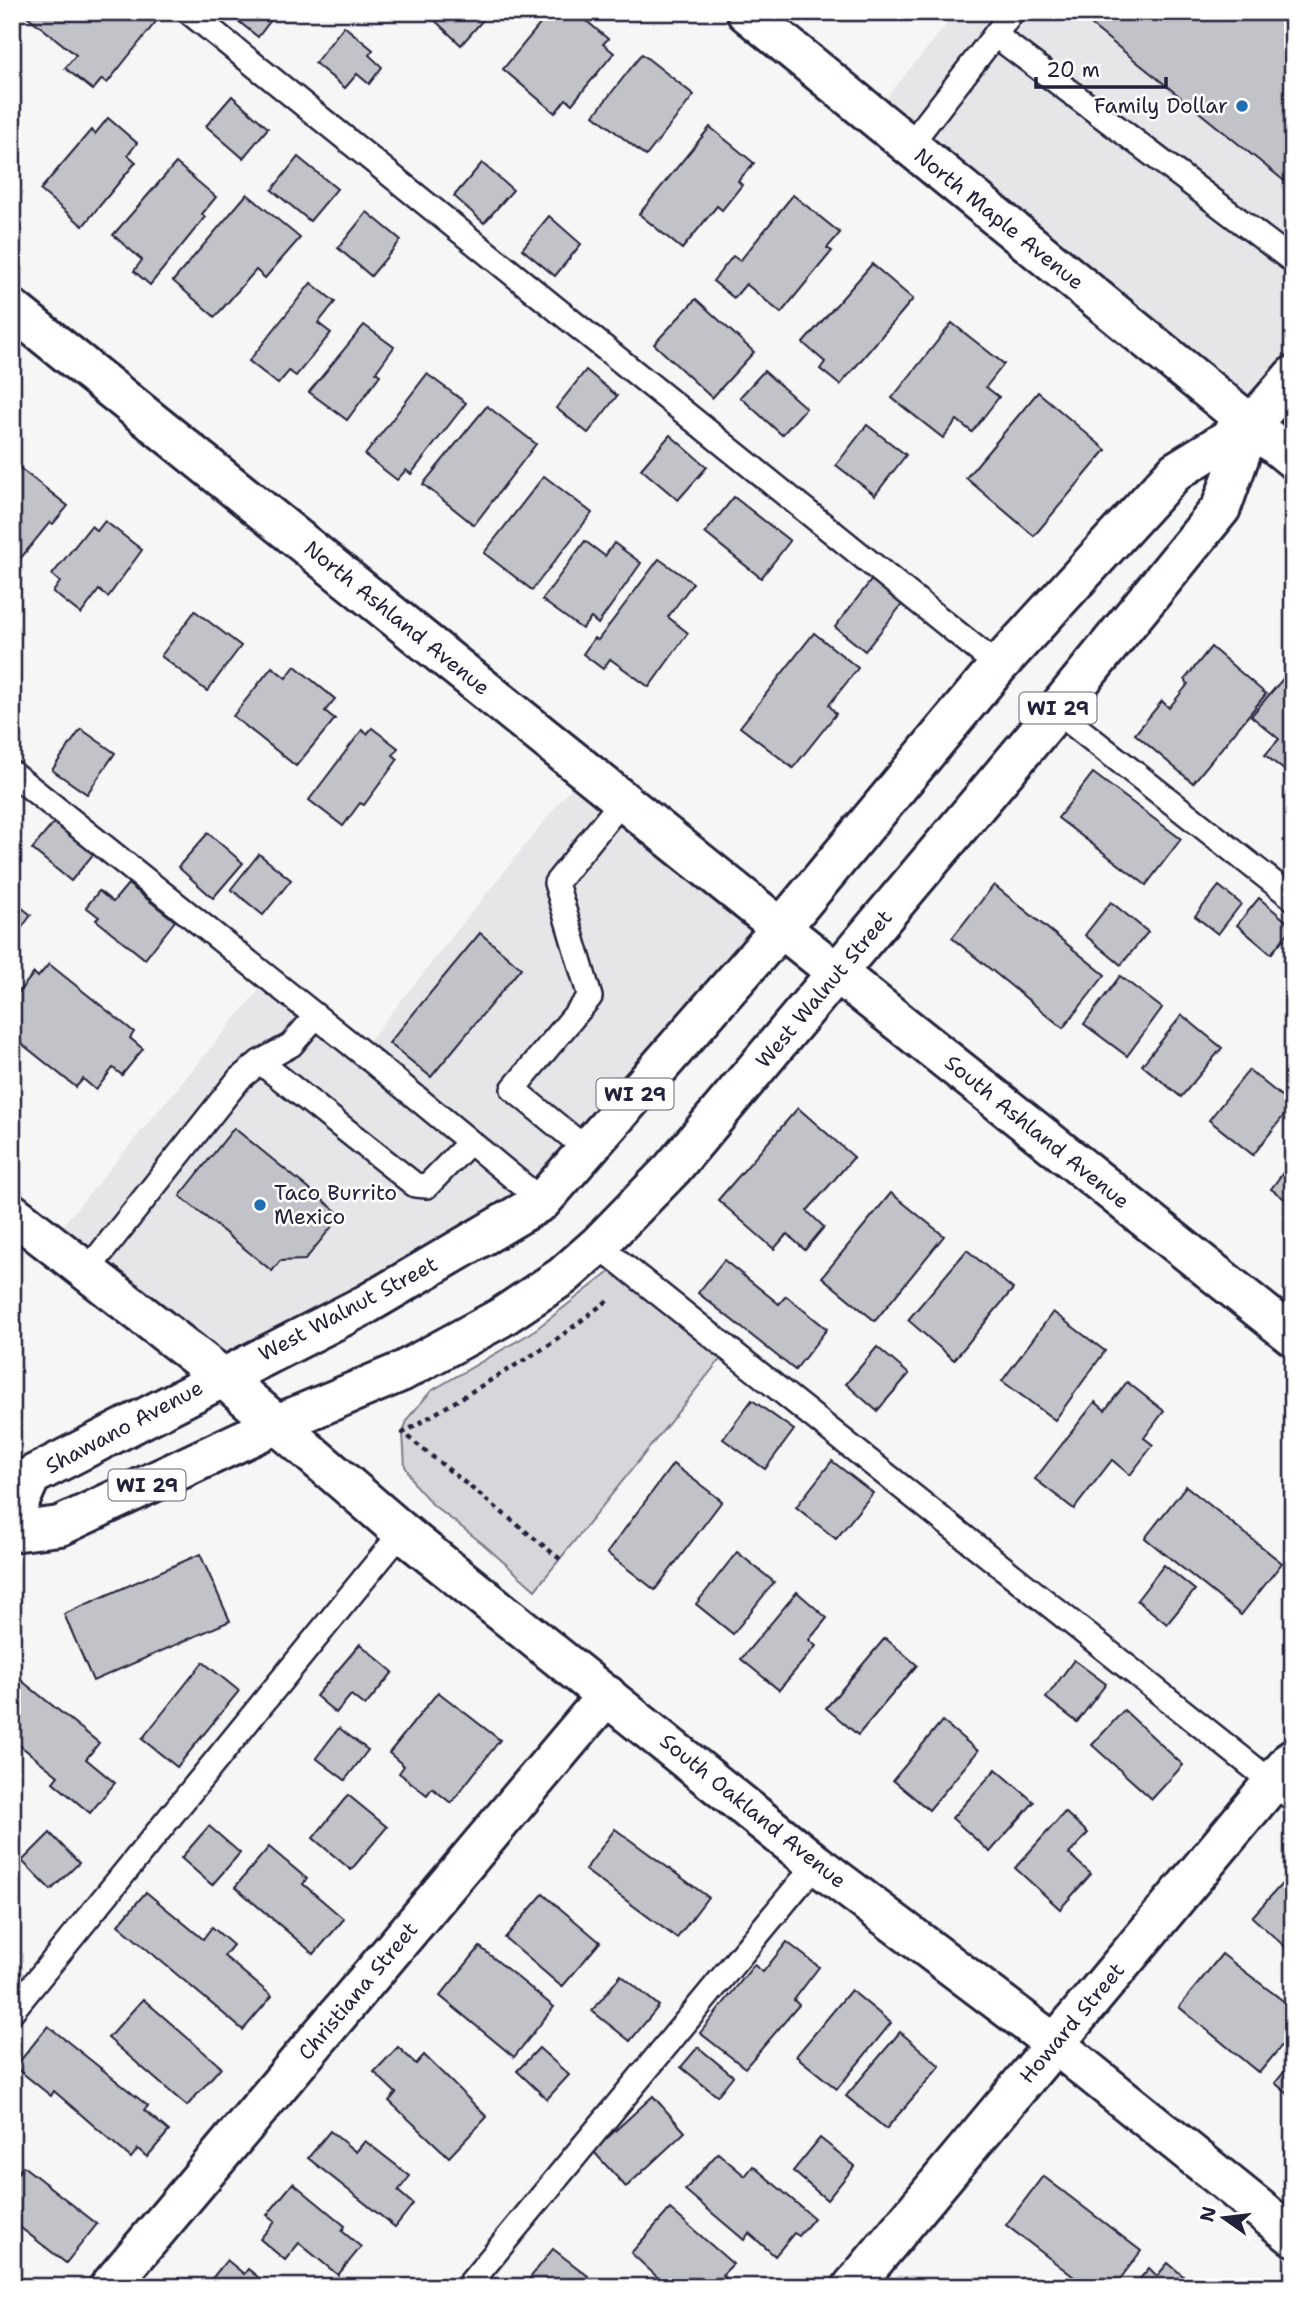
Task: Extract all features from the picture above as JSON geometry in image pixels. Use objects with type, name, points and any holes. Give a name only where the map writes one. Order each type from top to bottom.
[{"type":"street","name":"North Maple Avenue","points":[[746,12],[1293,460]]},
{"type":"street","name":"North Ashland Avenue","points":[[12,309],[781,928]]},
{"type":"street","name":"West Walnut Street","points":[[221,1376],[367,1304],[542,1201],[781,928],[998,666],[1176,471],[1251,425],[1293,376]]},
{"type":"street","name":"West Walnut Street","points":[[277,1424],[401,1372],[500,1318],[563,1276],[598,1245],[672,1169],[1056,711],[1221,508],[1251,425]]},
{"type":"street","name":"South Ashland Avenue","points":[[781,928],[1293,1336]]},
{"type":"street","name":"South Oakland Avenue","points":[[12,1213],[221,1376],[402,1532],[816,1864],[1055,2043],[1293,2236]]},
{"type":"street","name":"Shawano Avenue","points":[[12,1519],[31,1476],[221,1376]]},
{"type":"street","name":"WI 29","points":[[12,1532],[60,1526],[277,1424]]},
{"type":"street","name":"Christiana Street","points":[[109,2287],[607,1695]]},
{"type":"street","name":"Howard Street","points":[[852,2287],[1055,2043],[1286,1780]]},
{"type":"lane","points":[[188,12],[998,666]]},
{"type":"lane","points":[[909,146],[1012,12]]},
{"type":"lane","points":[[995,35],[1293,261]]},
{"type":"lane","points":[[1056,711],[1293,898]]},
{"type":"lane","points":[[12,773],[542,1201]]},
{"type":"lane","points":[[586,1149],[513,1089],[590,997],[556,883],[623,800]]},
{"type":"lane","points":[[86,1272],[239,1079],[260,1062],[291,1045],[316,1016]]},
{"type":"lane","points":[[260,1062],[415,1185],[426,1186],[470,1142]]},
{"type":"lane","points":[[598,1245],[1286,1780]]},
{"type":"lane","points":[[12,2011],[402,1532]]},
{"type":"lane","points":[[467,2287],[816,1864]]},
{"type":"path","points":[[560,1559],[403,1433],[549,1345],[615,1295]]},
{"type":"shaded area","points":[[957,12],[1293,12],[1293,459],[872,115]]},
{"type":"shaded area","points":[[586,769],[781,928],[542,1201],[221,1376],[48,1243],[269,978],[361,1051]]},
{"type":"shaded area","points":[[612,1270],[723,1356],[535,1590],[482,1543],[433,1505],[415,1485],[405,1466],[403,1433],[408,1418],[431,1391],[531,1333]]},
{"type":"building","points":[[22,12],[162,14],[107,83],[102,79],[93,90],[65,68],[76,55]]},
{"type":"building","points":[[227,12],[277,12],[258,37]]},
{"type":"building","points":[[490,12],[461,45],[428,14]]},
{"type":"building","points":[[550,12],[576,12],[608,39],[603,44],[614,53],[572,104],[566,99],[555,113],[503,69]]},
{"type":"building","name":"Family Dollar","points":[[1075,12],[1278,12],[1293,24],[1293,188]]},
{"type":"building","points":[[344,26],[373,50],[369,55],[382,67],[369,84],[357,74],[345,88],[315,63]]},
{"type":"building","points":[[642,54],[694,95],[646,156],[594,115]]},
{"type":"building","points":[[232,96],[268,128],[243,158],[206,126]]},
{"type":"building","points":[[108,118],[137,143],[128,155],[136,162],[83,226],[40,190],[91,130],[95,134]]},
{"type":"building","points":[[710,127],[754,163],[738,181],[742,185],[722,210],[717,206],[682,249],[639,214]]},
{"type":"building","points":[[298,157],[337,189],[310,221],[272,190]]},
{"type":"building","points":[[176,163],[216,197],[202,214],[205,217],[150,285],[134,271],[142,260],[113,235]]},
{"type":"building","points":[[482,163],[513,190],[484,223],[454,196]]},
{"type":"building","points":[[247,194],[300,238],[265,278],[256,270],[215,317],[173,281]]},
{"type":"building","points":[[793,195],[840,233],[827,248],[832,251],[781,313],[746,284],[734,298],[713,281],[733,256],[740,261]]},
{"type":"building","points":[[367,212],[401,240],[371,276],[338,248]]},
{"type":"building","points":[[549,216],[581,244],[555,276],[522,249]]},
{"type":"building","points":[[872,264],[913,299],[840,385],[820,369],[825,362],[803,343]]},
{"type":"building","points":[[311,283],[335,302],[318,323],[331,333],[296,376],[289,371],[278,384],[249,361]]},
{"type":"building","points":[[696,299],[754,352],[712,398],[654,344]]},
{"type":"building","points":[[952,323],[1004,364],[986,387],[999,397],[972,432],[957,420],[943,438],[892,398]]},
{"type":"building","points":[[364,325],[394,347],[376,372],[380,375],[347,420],[309,392]]},
{"type":"building","points":[[586,370],[617,396],[588,433],[556,408]]},
{"type":"building","points":[[764,371],[806,408],[782,435],[740,397]]},
{"type":"building","points":[[427,374],[466,403],[411,474],[406,470],[397,480],[365,455]]},
{"type":"building","points":[[1038,392],[1106,450],[1034,536],[966,478]]},
{"type":"building","points":[[487,406],[536,444],[474,525],[423,484]]},
{"type":"building","points":[[867,425],[906,455],[875,495],[836,465]]},
{"type":"building","points":[[670,435],[707,467],[678,500],[641,469]]},
{"type":"building","points":[[12,462],[68,506],[53,524],[50,522],[12,569]]},
{"type":"building","points":[[544,476],[592,513],[532,590],[484,553]]},
{"type":"building","points":[[734,497],[790,541],[761,578],[705,533]]},
{"type":"building","points":[[105,521],[142,550],[108,597],[99,590],[81,614],[53,592],[60,582],[52,575],[91,526],[97,531]]},
{"type":"building","points":[[585,541],[605,556],[614,543],[641,563],[598,624],[591,618],[582,629],[542,600]]},
{"type":"building","points":[[659,559],[693,583],[668,617],[688,633],[649,687],[610,659],[603,669],[583,654],[594,638],[598,640]]},
{"type":"building","points":[[873,578],[904,602],[865,651],[835,627]]},
{"type":"building","points":[[195,611],[241,646],[207,691],[161,656]]},
{"type":"building","points":[[814,633],[858,668],[829,705],[836,714],[793,768],[740,727]]},
{"type":"building","points":[[1211,647],[1266,694],[1193,783],[1135,734],[1162,701],[1169,708],[1188,684],[1185,679]]},
{"type":"building","points":[[295,666],[335,699],[325,711],[335,719],[296,766],[233,716],[272,667],[286,678]]},
{"type":"building","points":[[1293,667],[1293,759],[1284,770],[1265,755],[1279,739],[1251,716]]},
{"type":"building","points":[[372,728],[398,748],[393,755],[398,759],[364,805],[360,803],[343,826],[309,800],[362,730],[367,734]]},
{"type":"building","points":[[81,729],[115,753],[87,794],[52,770]]},
{"type":"building","points":[[1093,773],[1181,839],[1146,885],[1058,818]]},
{"type":"building","points":[[62,813],[101,845],[71,881],[32,849]]},
{"type":"building","points":[[208,833],[243,863],[213,898],[178,867]]},
{"type":"building","points":[[259,854],[291,880],[263,915],[231,889]]},
{"type":"building","points":[[128,884],[175,921],[145,959],[96,920],[99,917],[86,907],[99,891],[113,902]]},
{"type":"building","points":[[994,885],[1105,975],[1063,1028],[952,938]]},
{"type":"building","points":[[1219,886],[1241,904],[1218,934],[1195,916]]},
{"type":"building","points":[[1259,898],[1293,927],[1271,954],[1237,925]]},
{"type":"building","points":[[12,900],[31,915],[12,941]]},
{"type":"building","points":[[1111,902],[1148,932],[1121,965],[1085,935]]},
{"type":"building","points":[[480,933],[521,968],[431,1077],[389,1043]]},
{"type":"building","points":[[49,964],[134,1032],[130,1038],[143,1049],[122,1075],[113,1068],[96,1090],[83,1079],[76,1087],[12,1036],[12,1000],[34,973],[38,977]]},
{"type":"building","points":[[1120,976],[1162,1008],[1127,1056],[1084,1024]]},
{"type":"building","points":[[1182,1015],[1222,1048],[1181,1097],[1142,1065]]},
{"type":"building","points":[[1249,1070],[1292,1105],[1253,1155],[1209,1120]]},
{"type":"building","points":[[798,1108],[854,1157],[807,1211],[824,1227],[805,1250],[787,1234],[774,1249],[718,1200]]},
{"type":"building","name":"Taco Burrito Mexico","points":[[234,1128],[341,1215],[305,1260],[280,1261],[272,1271],[180,1196]]},
{"type":"building","points":[[1293,1159],[1293,1205],[1271,1189]]},
{"type":"building","points":[[891,1193],[944,1236],[875,1321],[822,1277]]},
{"type":"building","points":[[967,1250],[1013,1289],[954,1360],[908,1320]]},
{"type":"building","points":[[724,1260],[779,1304],[786,1296],[827,1329],[795,1370],[698,1293]]},
{"type":"building","points":[[1053,1312],[1105,1351],[1055,1420],[1002,1381]]},
{"type":"building","points":[[877,1347],[909,1374],[877,1411],[846,1384]]},
{"type":"building","points":[[1127,1382],[1164,1411],[1144,1438],[1153,1445],[1130,1475],[1112,1460],[1074,1509],[1035,1479],[1095,1402],[1105,1410]]},
{"type":"building","points":[[752,1400],[794,1430],[765,1469],[723,1439]]},
{"type":"building","points":[[832,1461],[873,1493],[836,1539],[796,1507]]},
{"type":"building","points":[[673,1464],[722,1501],[655,1590],[607,1553]]},
{"type":"building","points":[[1186,1486],[1282,1563],[1241,1615],[1145,1538]]},
{"type":"building","points":[[737,1552],[774,1582],[733,1634],[696,1604]]},
{"type":"building","points":[[200,1554],[230,1621],[93,1681],[64,1614]]},
{"type":"building","points":[[1164,1565],[1195,1590],[1167,1624],[1137,1600]]},
{"type":"building","points":[[797,1592],[827,1618],[809,1640],[816,1646],[779,1690],[741,1659]]},
{"type":"building","points":[[885,1638],[917,1665],[858,1735],[826,1708]]},
{"type":"building","points":[[360,1644],[393,1672],[365,1706],[351,1695],[336,1713],[316,1696]]},
{"type":"building","points":[[1074,1660],[1106,1684],[1077,1722],[1046,1698]]},
{"type":"building","points":[[203,1662],[239,1691],[177,1767],[142,1739]]},
{"type":"building","points":[[12,1673],[99,1743],[86,1759],[115,1783],[90,1813],[53,1782],[58,1776],[12,1739]]},
{"type":"building","points":[[438,1692],[500,1740],[451,1803],[432,1788],[427,1795],[399,1773],[404,1766],[389,1753]]},
{"type":"building","points":[[1124,1710],[1183,1765],[1152,1799],[1092,1745]]},
{"type":"building","points":[[942,1721],[978,1751],[929,1810],[893,1780]]},
{"type":"building","points":[[339,1728],[368,1750],[345,1780],[316,1758]]},
{"type":"building","points":[[996,1769],[1034,1802],[990,1852],[952,1818]]},
{"type":"building","points":[[348,1795],[387,1827],[351,1870],[313,1838]]},
{"type":"building","points":[[1065,1812],[1088,1833],[1069,1854],[1091,1874],[1060,1909],[1015,1868]]},
{"type":"building","points":[[209,1826],[240,1853],[212,1885],[181,1858]]},
{"type":"building","points":[[615,1829],[708,1897],[677,1938],[585,1870]]},
{"type":"building","points":[[50,1833],[79,1863],[51,1890],[22,1861]]},
{"type":"building","points":[[269,1847],[307,1879],[303,1884],[344,1919],[314,1954],[235,1887]]},
{"type":"building","points":[[1288,1877],[1293,1882],[1293,1954],[1252,1917]]},
{"type":"building","points":[[146,1892],[203,1939],[212,1927],[233,1945],[224,1956],[272,1996],[243,2030],[118,1925]]},
{"type":"building","points":[[543,1894],[600,1942],[562,1987],[505,1938]]},
{"type":"building","points":[[787,1942],[819,1967],[794,2000],[799,2005],[745,2068],[700,2033],[754,1965],[763,1972]]},
{"type":"building","points":[[480,1947],[554,2007],[514,2057],[440,1996]]},
{"type":"building","points":[[1222,1954],[1286,2003],[1293,1995],[1293,2032],[1259,2073],[1179,2007]]},
{"type":"building","points":[[621,1975],[659,2006],[630,2041],[592,2011]]},
{"type":"building","points":[[851,1990],[891,2023],[837,2089],[796,2056]]},
{"type":"building","points":[[143,1999],[221,2067],[187,2106],[108,2038]]},
{"type":"building","points":[[48,2026],[148,2106],[144,2110],[169,2131],[147,2157],[138,2149],[131,2158],[54,2091],[51,2096],[15,2067]]},
{"type":"building","points":[[900,2032],[940,2066],[886,2129],[846,2096]]},
{"type":"building","points":[[398,2047],[416,2064],[424,2055],[487,2117],[449,2157],[389,2101],[396,2093],[374,2072]]},
{"type":"building","points":[[698,2047],[733,2076],[717,2096],[681,2067]]},
{"type":"building","points":[[539,2048],[569,2075],[547,2099],[517,2071]]},
{"type":"building","points":[[1293,2061],[1293,2098],[1275,2083]]},
{"type":"building","points":[[653,2096],[685,2132],[626,2187],[593,2151]]},
{"type":"building","points":[[330,2131],[356,2152],[365,2141],[410,2176],[398,2191],[413,2204],[395,2227],[308,2158]]},
{"type":"building","points":[[820,2138],[855,2166],[827,2200],[793,2171]]},
{"type":"building","points":[[718,2153],[745,2176],[753,2166],[814,2218],[799,2236],[794,2233],[775,2256],[749,2233],[744,2240],[685,2190]]},
{"type":"building","points":[[23,2166],[97,2224],[66,2263],[12,2221],[12,2181]]},
{"type":"building","points":[[1043,2176],[1141,2251],[1114,2287],[1087,2287],[1006,2225]]},
{"type":"building","points":[[293,2183],[345,2226],[342,2231],[361,2247],[338,2275],[299,2243],[285,2260],[260,2239],[275,2221],[267,2215]]},
{"type":"building","points":[[670,2209],[733,2264],[722,2275],[735,2287],[668,2287],[631,2253]]},
{"type":"building","points":[[553,2249],[588,2276],[579,2287],[530,2287],[526,2283]]},
{"type":"building","points":[[227,2260],[244,2274],[248,2269],[270,2287],[205,2287]]},
{"type":"building","points":[[1168,2263],[1196,2287],[1133,2287],[1149,2268],[1157,2276]]},
{"type":"building","points":[[12,2272],[30,2287],[12,2287]]},
{"type":"place","name":"Family Dollar","points":[[1242,106]]},
{"type":"place","name":"Taco Burrito Mexico","points":[[260,1205]]}]
